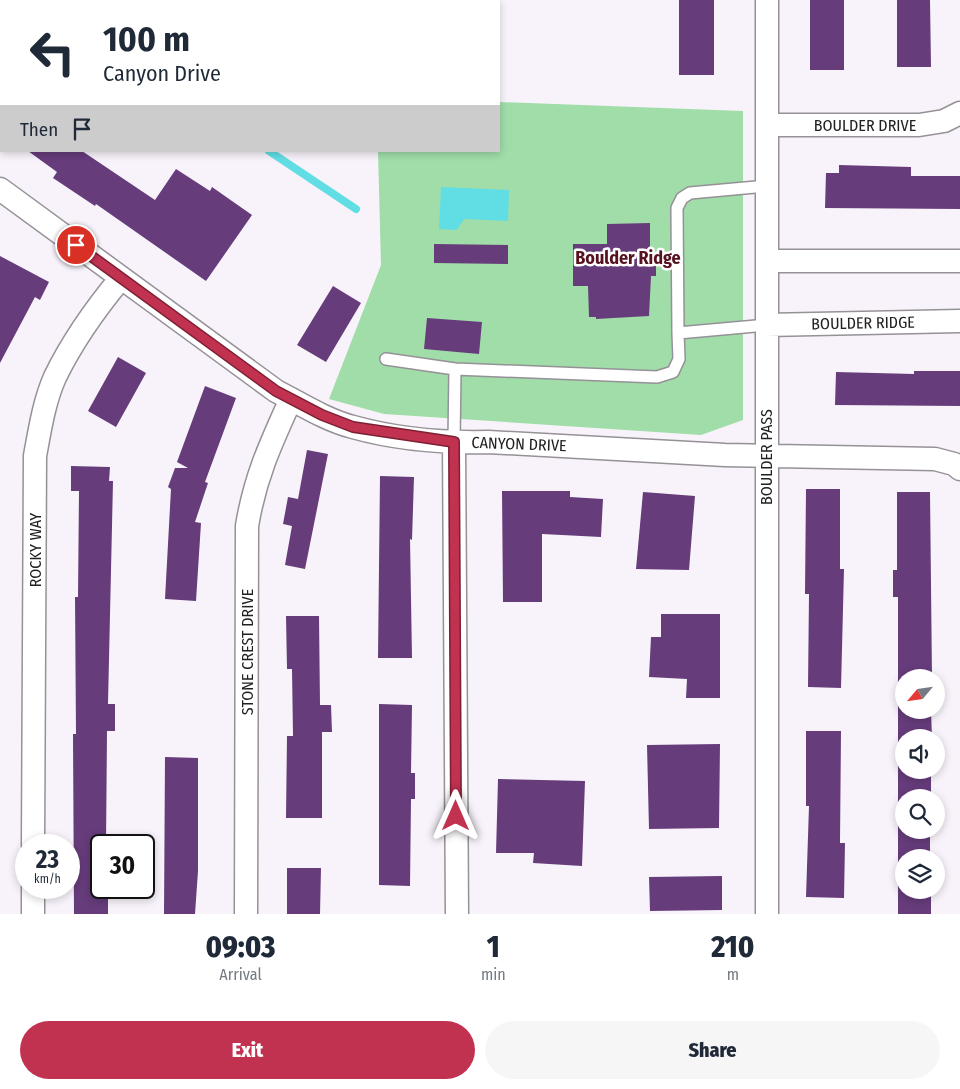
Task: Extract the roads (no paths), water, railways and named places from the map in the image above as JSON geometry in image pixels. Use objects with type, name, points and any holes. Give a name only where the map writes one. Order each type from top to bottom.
[{"type":"street","name":"BOULDER PASS","points":[[766,914],[767,0]]},
{"type":"street","name":"BOULDER DRIVE","points":[[767,126],[918,126],[944,121],[960,113]]},
{"type":"street","name":"CANYON DRIVE","points":[[0,189],[276,391],[322,415],[353,427],[454,442],[488,442],[766,456],[935,459],[954,464],[960,469]]},
{"type":"street","points":[[767,261],[960,261]]},
{"type":"street","name":"ROCKY WAY","points":[[33,834],[35,456],[42,416],[55,378],[80,334],[121,278]]},
{"type":"street","name":"BOULDER RIDGE","points":[[766,324],[960,321]]},
{"type":"street","name":"STONE CREST DRIVE","points":[[246,914],[247,526],[261,465],[291,399]]},
{"type":"street","points":[[454,442],[457,914]]},
{"type":"street","points":[[33,899],[33,914]]},
{"type":"lane","points":[[386,359],[455,368],[657,377],[673,372],[679,358],[677,208],[682,198],[690,193],[767,186]]},
{"type":"lane","points":[[678,333],[766,324]]},
{"type":"lane","points":[[454,442],[455,368]]},
{"type":"water","points":[[441,187],[509,190],[508,221],[464,219],[457,230],[439,229]]},
{"type":"waterway","points":[[270,152],[356,209]]},
{"type":"district","name":"Boulder Ridge","points":[[628,258]]}]
